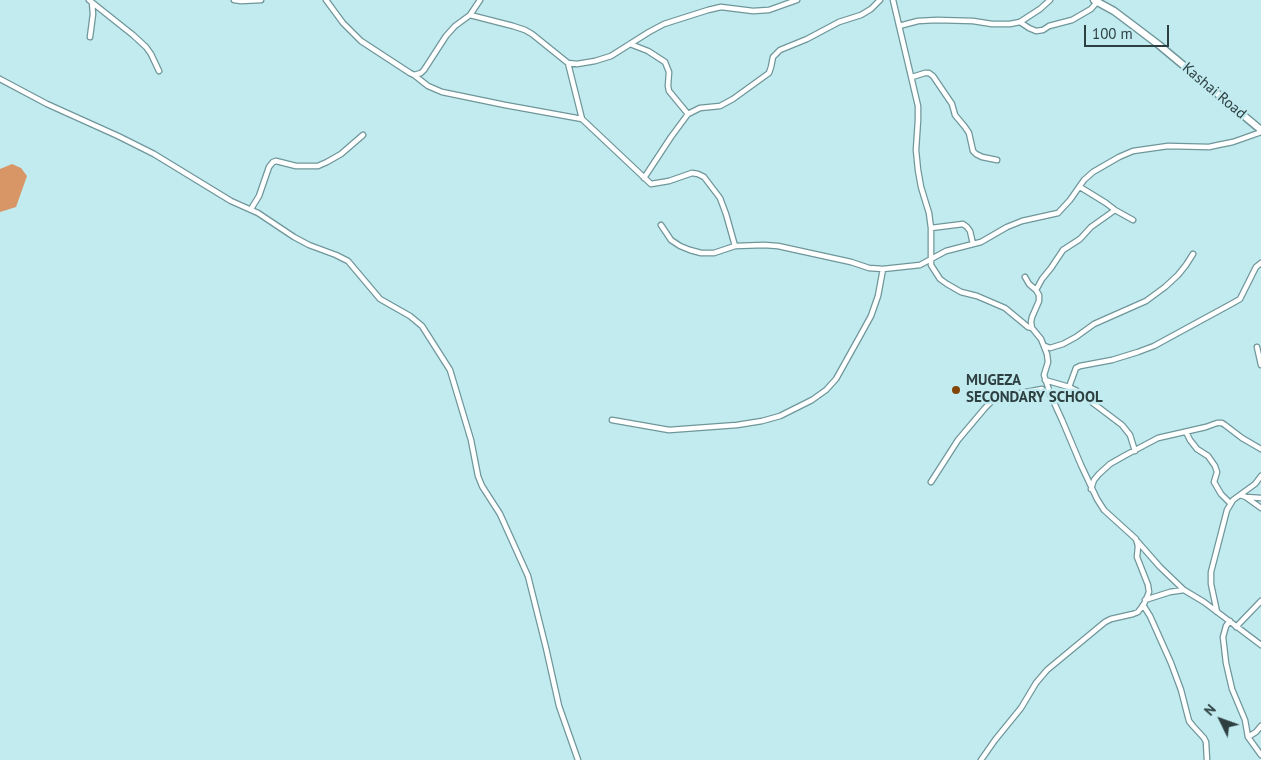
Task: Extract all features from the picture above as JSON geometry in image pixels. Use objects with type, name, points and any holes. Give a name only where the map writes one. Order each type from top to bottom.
[{"type":"street","points":[[234,0],[261,0]]},
{"type":"street","points":[[326,0],[343,23],[361,41],[428,86],[442,92],[582,119]]},
{"type":"street","points":[[414,75],[424,70],[446,36],[470,14],[480,0]]},
{"type":"street","points":[[470,14],[525,30],[568,63],[577,64],[611,56],[664,24],[708,10],[721,7],[753,11],[769,10],[797,0]]},
{"type":"street","points":[[644,178],[688,114],[700,108],[720,106],[732,99],[769,73],[773,57],[780,50],[807,39],[839,22],[862,15],[880,0]]},
{"type":"street","points":[[893,0],[918,106],[916,150],[921,187],[929,213],[931,228],[931,265],[940,279],[947,284],[961,292],[977,296],[1005,308],[1028,327],[1032,328],[1041,338],[1048,362],[1044,375],[1045,380],[1091,489],[1104,510],[1136,539],[1160,567],[1184,590],[1197,597],[1261,645]]},
{"type":"street","points":[[899,26],[918,21],[938,20],[973,20],[992,24],[1010,24],[1020,22],[1050,0]]},
{"type":"street","points":[[1020,22],[1029,28],[1043,30],[1049,26],[1072,20],[1091,10],[1096,1]]},
{"type":"street","name":"Kashai Road","points":[[1096,1],[1120,15],[1159,45],[1261,131]]},
{"type":"street","points":[[90,36],[93,14],[91,2]]},
{"type":"street","points":[[91,2],[146,47],[159,71]]},
{"type":"street","points":[[630,44],[648,51],[665,62],[669,72],[668,86],[671,96],[688,114]]},
{"type":"street","points":[[568,63],[582,119],[651,184],[668,181],[692,173],[704,177],[720,198],[735,246]]},
{"type":"street","points":[[912,77],[925,73],[933,76],[952,104],[955,115],[969,133],[973,151],[982,157],[997,160]]},
{"type":"street","points":[[0,79],[47,104],[154,154],[216,193],[265,217],[294,237],[309,245],[336,254],[348,261],[380,299],[410,316],[422,326],[450,370],[471,440],[478,476],[482,486],[500,514],[528,576],[559,706],[578,760]]},
{"type":"street","points":[[661,225],[671,240],[680,246],[700,253],[714,253],[735,246],[764,245],[778,246],[851,262],[869,268],[883,270],[915,267],[946,251],[981,242],[1022,221],[1058,213],[1084,180],[1095,171],[1133,151],[1168,146],[1218,145],[1233,142],[1261,131]]},
{"type":"street","points":[[251,209],[259,196],[273,162],[296,166],[318,166],[341,154],[362,135]]},
{"type":"street","points":[[1080,187],[1134,220]]},
{"type":"street","points":[[1036,290],[1063,250],[1080,239],[1091,227],[1115,210]]},
{"type":"street","points":[[931,228],[963,224],[968,227],[973,244]]},
{"type":"street","points":[[1044,346],[1050,348],[1063,344],[1094,324],[1146,301],[1165,288],[1178,275],[1193,254]]},
{"type":"street","points":[[1069,387],[1076,368],[1112,360],[1154,346],[1234,303],[1240,299],[1256,267],[1261,263]]},
{"type":"street","points":[[612,420],[669,430],[737,425],[780,416],[812,400],[826,390],[836,378],[871,316],[878,296],[883,270]]},
{"type":"street","points":[[1025,277],[1039,295],[1039,302],[1032,317],[1032,328]]},
{"type":"street","points":[[1257,347],[1261,365]]},
{"type":"street","points":[[1045,380],[1069,387],[1122,425],[1130,435],[1135,451]]},
{"type":"street","points":[[931,482],[958,440],[992,401],[1000,396],[1042,390]]},
{"type":"street","points":[[1091,489],[1094,480],[1114,461],[1158,438],[1206,428],[1217,423],[1222,423],[1261,450]]},
{"type":"street","points":[[1186,432],[1197,449],[1208,456],[1215,466],[1217,472],[1214,482],[1221,494],[1230,503]]},
{"type":"street","points":[[1217,612],[1211,584],[1211,572],[1225,516],[1230,503],[1255,484],[1261,476]]},
{"type":"street","points":[[1240,495],[1261,498]]},
{"type":"street","points":[[1246,497],[1261,508]]},
{"type":"street","points":[[981,760],[1021,708],[1036,683],[1047,670],[1105,622],[1112,618],[1138,612],[1149,592],[1137,557],[1138,546],[1136,539]]},
{"type":"street","points":[[1144,603],[1170,592],[1184,590]]},
{"type":"street","points":[[1236,627],[1261,602]]},
{"type":"street","points":[[1144,603],[1172,663],[1190,724],[1206,742],[1207,760]]},
{"type":"street","points":[[1230,621],[1226,626],[1223,637],[1232,689],[1245,720],[1248,737],[1261,755]]},
{"type":"street","points":[[1248,737],[1261,726]]},
{"type":"shaded area","points":[[12,164],[21,168],[27,176],[16,207],[0,212],[0,169]]},
{"type":"place","name":"MUGEZA SECONDARY SCHOOL","points":[[956,390]]}]
